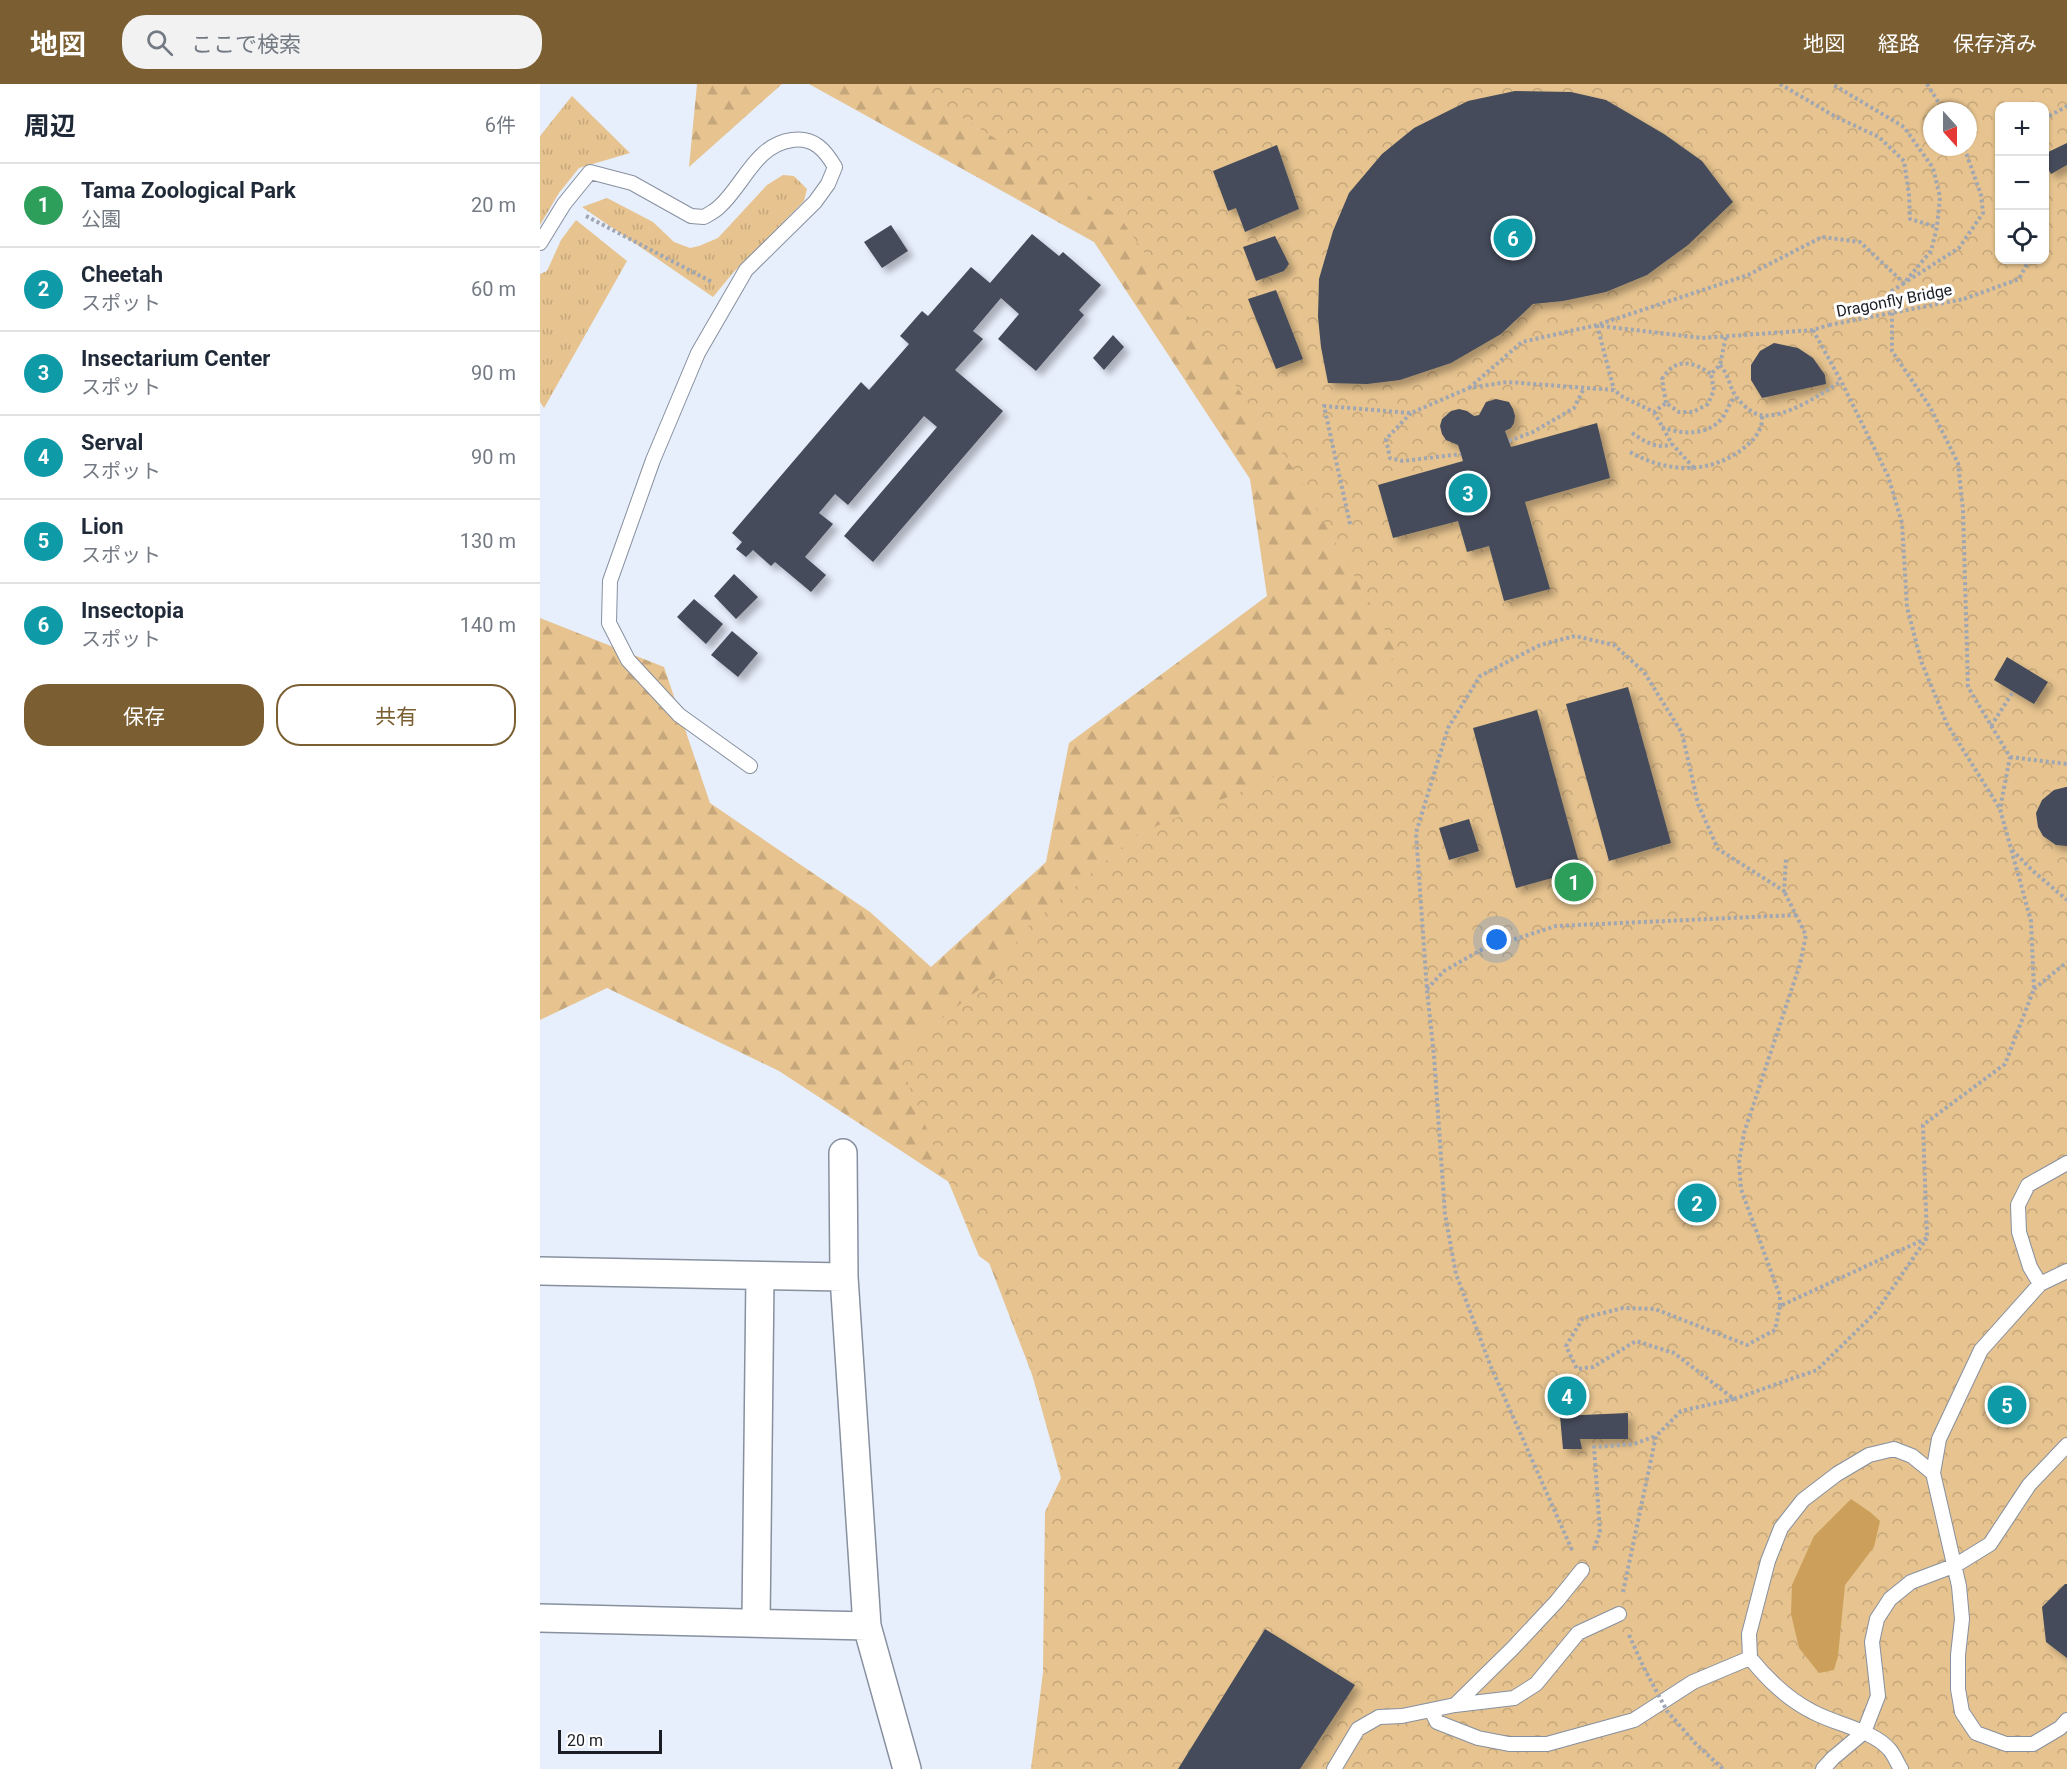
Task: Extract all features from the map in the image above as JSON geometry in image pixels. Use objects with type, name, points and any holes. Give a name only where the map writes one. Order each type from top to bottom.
[{"type":"street","points":[[843,1153],[844,1277],[867,1626],[907,1769]]},
{"type":"street","points":[[540,1271],[844,1277]]},
{"type":"street","points":[[756,1622],[760,1276]]},
{"type":"street","points":[[540,1618],[867,1626]]},
{"type":"lane","points":[[540,243],[564,204],[590,172],[632,183],[691,216],[704,218],[719,207],[766,150],[784,141],[804,138],[825,149],[835,167],[828,184],[815,202],[747,270],[698,353],[653,460],[610,581],[609,623],[628,660],[679,715],[750,766]]},
{"type":"lane","points":[[2040,1284],[2030,1267],[2019,1232],[2018,1206],[2028,1185],[2067,1162]]},
{"type":"lane","points":[[2067,1270],[2040,1284],[1982,1350],[1940,1439],[1933,1473],[1956,1565],[1962,1618],[1958,1655],[1958,1689],[1962,1712],[1976,1733],[2006,1744],[2033,1744],[2060,1728],[2067,1720]]},
{"type":"lane","points":[[1823,1769],[1864,1732],[1878,1696],[1872,1642],[1877,1619],[1890,1599],[1911,1582],[1956,1565],[1990,1544],[2029,1485],[2067,1445]]},
{"type":"lane","points":[[1901,1769],[1888,1748],[1864,1732],[1813,1713],[1766,1679],[1750,1658],[1749,1634],[1768,1561],[1781,1528],[1803,1500],[1837,1474],[1869,1455],[1894,1449],[1912,1456],[1933,1473]]},
{"type":"lane","points":[[1455,1705],[1527,1632],[1582,1570]]},
{"type":"lane","points":[[1334,1769],[1358,1729],[1379,1717],[1402,1716],[1455,1705],[1514,1698],[1536,1684],[1578,1633],[1619,1614]]},
{"type":"lane","points":[[1431,1710],[1437,1722],[1478,1738],[1509,1744],[1546,1744],[1634,1720],[1693,1682],[1750,1658]]},
{"type":"path","points":[[1780,84],[1836,117],[1879,137],[1904,161],[1910,219],[1936,227]]},
{"type":"path","points":[[1832,84],[1904,127],[1933,168],[1940,197],[1931,251],[1904,283]]},
{"type":"path","points":[[1927,84],[1938,102]]},
{"type":"path","points":[[2049,116],[2067,106]]},
{"type":"path","points":[[1967,156],[1981,195],[1983,213],[1959,248],[1892,291],[1892,351],[1930,407],[1958,463],[1963,510],[1968,687],[2010,757],[2000,809]]},
{"type":"path","points":[[564,204],[734,293]]},
{"type":"path","points":[[1469,388],[1522,342],[1597,325],[1748,275],[1822,237],[1860,242],[1904,283]]},
{"type":"path","name":"Dragonfly Bridge","points":[[1597,325],[1702,338],[1813,330],[1964,299],[2019,279],[2027,264]]},
{"type":"path","points":[[1597,325],[1614,390]]},
{"type":"path","points":[[1582,1570],[1592,1555],[1600,1532],[1594,1447],[1634,1444],[1656,1436],[1682,1411],[1734,1400],[1817,1370],[1876,1312],[1927,1238],[1923,1125],[2005,1064],[2034,989],[2031,921],[2000,809],[1947,724],[1921,661],[1906,607],[1902,523],[1888,476],[1813,330]]},
{"type":"path","points":[[1711,374],[1720,365],[1726,336]]},
{"type":"path","points":[[1687,363],[1701,367],[1711,374],[1714,390],[1708,404],[1693,412],[1679,412],[1666,403],[1662,379],[1668,370],[1678,364],[1687,363]]},
{"type":"path","points":[[1720,365],[1727,372],[1736,397],[1752,412],[1762,416],[1790,410],[1841,381]]},
{"type":"path","points":[[1461,454],[1403,461],[1390,458],[1386,439],[1411,413],[1469,388],[1507,382],[1614,390],[1654,412],[1672,444],[1694,468]]},
{"type":"path","points":[[1509,441],[1533,432],[1574,408],[1584,388]]},
{"type":"path","points":[[1662,427],[1671,431],[1684,432],[1706,430],[1723,417],[1732,399],[1736,397]]},
{"type":"path","points":[[1654,412],[1666,403]]},
{"type":"path","points":[[1350,524],[1324,406],[1411,413]]},
{"type":"path","points":[[1630,452],[1676,468],[1694,468],[1721,462],[1743,449],[1754,439],[1762,423],[1762,416]]},
{"type":"path","points":[[1632,433],[1656,446],[1665,447],[1672,444]]},
{"type":"path","points":[[1582,1570],[1491,1367],[1456,1274],[1445,1214],[1416,833],[1448,728],[1480,676],[1540,645],[1575,636],[1614,645],[1644,672],[1682,733],[1698,804],[1718,849],[1784,891],[1806,935],[1800,964],[1744,1133],[1739,1162],[1741,1189],[1780,1296],[1775,1330],[1747,1345],[1655,1309],[1623,1308],[1583,1318],[1566,1346],[1577,1369],[1593,1367],[1636,1341],[1674,1353],[1734,1400]]},
{"type":"path","points":[[1991,726],[2013,692]]},
{"type":"path","points":[[2010,757],[2067,764]]},
{"type":"path","points":[[2012,850],[2067,900]]},
{"type":"path","points":[[1784,891],[1786,859]]},
{"type":"path","points":[[1427,990],[1444,971],[1481,950],[1556,926],[1796,914]]},
{"type":"path","points":[[2034,989],[2067,962]]},
{"type":"path","points":[[1780,1306],[1927,1238]]},
{"type":"path","points":[[1656,1436],[1619,1614],[1667,1711],[1723,1769]]},
{"type":"green space","points":[[697,84],[782,84],[689,167]]},
{"type":"green space","points":[[809,84],[1402,84],[1490,621],[1075,1486],[961,1190],[779,1071],[607,988],[540,1020],[540,618],[664,667],[710,803],[870,912],[931,967],[1046,862],[1069,743],[1267,596],[1250,479],[1094,242]]},
{"type":"green space","points":[[924,84],[2067,84],[2067,1769],[1031,1769],[1043,1672],[1045,1512],[1061,1478],[1004,1274],[979,1256],[896,1054],[995,977],[1024,930],[1139,833],[1270,780],[1398,653],[1296,473],[1119,216],[918,90]]},
{"type":"green space","points":[[572,96],[630,153],[579,168],[559,193],[540,225],[540,136]]},
{"type":"green space","points":[[783,175],[794,176],[807,189],[804,201],[732,274],[713,297],[582,207],[607,198],[653,222],[674,242],[690,248],[718,238],[767,185]]},
{"type":"green space","points":[[576,220],[627,261],[544,408],[540,402],[540,274],[547,271],[561,240]]},
{"type":"shaded area","points":[[1851,1499],[1880,1521],[1874,1547],[1845,1585],[1838,1656],[1834,1670],[1819,1673],[1799,1648],[1791,1614],[1792,1585],[1814,1536]]},
{"type":"building","points":[[1515,91],[1571,92],[1606,100],[1664,134],[1702,161],[1733,202],[1688,245],[1647,275],[1606,292],[1563,301],[1533,304],[1501,334],[1451,363],[1400,380],[1367,384],[1328,383],[1318,317],[1319,279],[1333,231],[1349,193],[1382,154],[1414,128],[1468,101]]},
{"type":"building","points":[[2067,143],[2067,165],[2051,174],[2049,171],[2049,152]]},
{"type":"building","points":[[1277,145],[1299,209],[1245,232],[1236,208],[1228,211],[1213,171]]},
{"type":"building","points":[[891,225],[908,251],[882,268],[864,242]]},
{"type":"building","points":[[1032,234],[1059,256],[1063,252],[1101,285],[1079,310],[1084,315],[1036,371],[998,339],[1019,314],[1001,298],[973,331],[983,339],[955,370],[1003,411],[873,562],[844,536],[937,427],[924,416],[848,505],[835,494],[819,513],[833,524],[805,557],[826,575],[811,592],[775,562],[771,566],[753,550],[746,557],[736,549],[742,542],[732,533],[861,382],[869,390],[909,344],[900,336],[922,311],[928,316],[971,267],[990,283]]},
{"type":"building","points":[[1275,236],[1289,264],[1284,271],[1256,281],[1243,247]]},
{"type":"building","points":[[1276,290],[1303,359],[1276,369],[1248,299]]},
{"type":"building","points":[[1113,335],[1124,347],[1104,370],[1093,358]]},
{"type":"building","points":[[1774,343],[1798,348],[1813,358],[1825,375],[1826,384],[1762,398],[1751,380],[1751,365],[1760,351]]},
{"type":"building","points":[[1496,399],[1509,402],[1513,409],[1514,423],[1505,431],[1511,447],[1597,423],[1610,478],[1525,502],[1550,589],[1504,601],[1489,546],[1467,552],[1458,521],[1393,538],[1378,485],[1463,461],[1458,445],[1446,440],[1442,434],[1440,426],[1442,419],[1451,411],[1459,409],[1474,416],[1479,415],[1486,402]]},
{"type":"building","points":[[734,574],[758,597],[736,619],[714,596]]},
{"type":"building","points":[[694,599],[723,624],[706,644],[677,617]]},
{"type":"building","points":[[732,631],[758,653],[738,677],[711,655]]},
{"type":"building","points":[[2007,657],[2048,682],[2034,704],[1994,680]]},
{"type":"building","points":[[1628,687],[1671,843],[1609,861],[1566,704]]},
{"type":"building","points":[[1537,710],[1581,870],[1516,888],[1473,728]]},
{"type":"building","points":[[2067,787],[2067,846],[2056,845],[2043,836],[2038,827],[2036,813],[2042,800],[2054,790]]},
{"type":"building","points":[[1469,819],[1479,851],[1449,860],[1439,828]]},
{"type":"building","points":[[1628,1413],[1628,1439],[1580,1439],[1582,1449],[1563,1449],[1560,1416]]},
{"type":"building","points":[[2067,1584],[2067,1658],[2046,1642],[2042,1607]]},
{"type":"building","points":[[1265,1629],[1355,1685],[1300,1769],[1178,1769]]},
{"type":"place","name":"Insectopia","points":[[1513,238]]},
{"type":"place","name":"Insectarium Center","points":[[1468,493]]},
{"type":"place","name":"Tama Zoological Park","points":[[1574,882]]},
{"type":"place","name":"Cheetah","points":[[1697,1203]]},
{"type":"place","name":"Serval","points":[[1567,1396]]},
{"type":"place","name":"Lion","points":[[2007,1405]]}]
